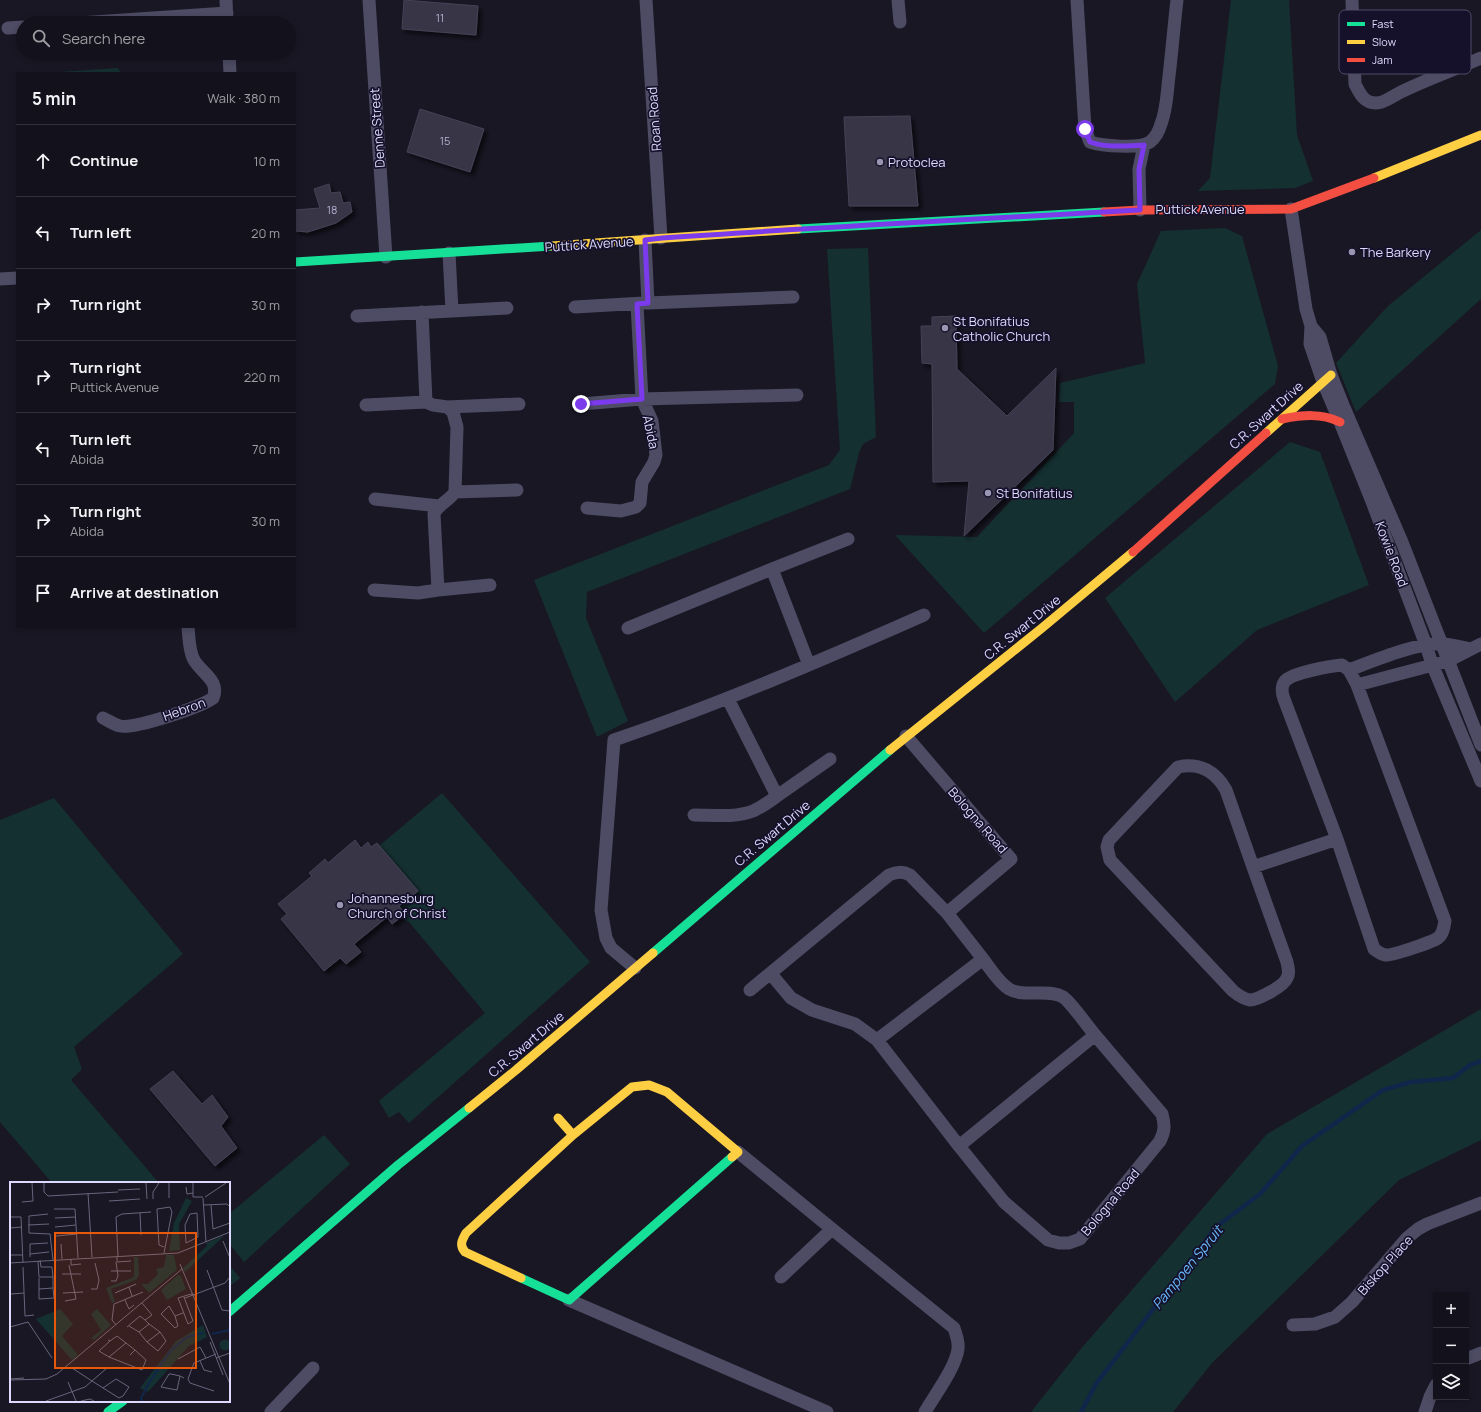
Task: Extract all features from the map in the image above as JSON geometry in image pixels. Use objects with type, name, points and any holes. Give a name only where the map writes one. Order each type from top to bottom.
[{"type":"street","points":[[226,0],[227,16]]},
{"type":"street","name":"Denne Street","points":[[369,0],[386,257]]},
{"type":"street","name":"Roan Road","points":[[646,0],[662,238]]},
{"type":"street","points":[[898,0],[900,22]]},
{"type":"street","points":[[1077,0],[1084,123],[1090,142],[1102,145],[1144,145],[1156,134],[1164,116],[1177,0]]},
{"type":"street","points":[[1352,0],[1352,10]]},
{"type":"street","points":[[8,28],[16,27]]},
{"type":"street","points":[[1471,62],[1481,58]]},
{"type":"street","points":[[229,60],[230,72]]},
{"type":"street","points":[[1356,74],[1356,84],[1360,95],[1367,101],[1376,103],[1382,102],[1444,74]]},
{"type":"street","points":[[1291,209],[1426,158],[1481,135]]},
{"type":"street","points":[[1140,210],[1139,169],[1144,145]]},
{"type":"street","name":"Puttick Avenue","points":[[296,262],[846,226],[1140,210],[1291,209]]},
{"type":"street","name":"Kowie Road","points":[[1291,209],[1306,309],[1310,326],[1310,344],[1327,378],[1343,405],[1402,542],[1481,745]]},
{"type":"street","name":"Abida","points":[[587,508],[621,511],[636,507],[640,502],[642,482],[654,462],[656,454],[652,421],[642,399],[642,303],[645,240]]},
{"type":"street","points":[[449,253],[452,310]]},
{"type":"street","points":[[0,279],[16,278]]},
{"type":"street","points":[[576,307],[793,297]]},
{"type":"street","points":[[357,316],[507,308]]},
{"type":"street","points":[[422,312],[426,402]]},
{"type":"street","name":"Kowie Road","points":[[1327,378],[1340,422],[1426,644],[1432,664],[1481,781]]},
{"type":"street","name":"C.R. Swart Drive","points":[[230,1311],[398,1165],[516,1070],[906,736],[1042,628],[1120,563],[1327,378]]},
{"type":"street","name":"Abida","points":[[581,404],[642,399],[797,395]]},
{"type":"street","points":[[366,405],[426,402],[432,405],[448,406],[519,404]]},
{"type":"street","points":[[438,590],[434,514],[439,506],[455,492],[457,427],[453,412],[448,406]]},
{"type":"street","points":[[1282,419],[1311,414],[1331,416],[1340,422]]},
{"type":"street","points":[[455,492],[517,490]]},
{"type":"street","points":[[375,499],[439,506]]},
{"type":"street","points":[[628,628],[848,539]]},
{"type":"street","points":[[772,569],[810,665]]},
{"type":"street","points":[[374,590],[418,593],[490,585]]},
{"type":"street","points":[[635,968],[610,948],[606,938],[601,910],[614,740],[728,699],[924,615]]},
{"type":"street","name":"Hebron","points":[[104,718],[120,726],[136,725],[198,707],[212,698],[215,691],[212,682],[198,666],[190,651],[188,628]]},
{"type":"street","points":[[1349,670],[1380,658],[1426,644],[1475,646]]},
{"type":"street","points":[[1357,685],[1448,661],[1475,646]]},
{"type":"street","points":[[1342,665],[1349,670],[1357,685],[1445,921],[1444,928],[1437,938],[1393,954],[1385,955],[1374,949],[1337,839],[1282,691],[1285,681],[1291,677],[1327,666],[1342,665]]},
{"type":"street","points":[[728,699],[777,796]]},
{"type":"street","name":"Bologna Road","points":[[906,736],[1011,859],[947,913]]},
{"type":"street","points":[[694,815],[739,815],[752,812],[763,806],[830,759]]},
{"type":"street","points":[[1191,765],[1212,772],[1220,780],[1226,790],[1253,867],[1287,962],[1289,972],[1284,983],[1252,1000],[1238,995],[1217,974],[1110,860],[1107,847],[1109,840],[1178,767],[1191,765]]},
{"type":"street","points":[[1253,867],[1337,839]]},
{"type":"street","name":"Bologna Road","points":[[750,990],[890,875],[897,872],[904,872],[910,875],[947,913],[1003,984],[1010,989],[1020,992],[1056,994],[1065,998],[1162,1114],[1164,1132],[1160,1141],[1080,1239],[1069,1244],[1059,1244],[1048,1240],[1004,1202],[877,1040],[855,1024],[812,1010],[791,998],[771,974]]},
{"type":"street","points":[[877,1040],[983,959]]},
{"type":"street","points":[[959,1146],[1095,1035]]},
{"type":"street","points":[[827,1412],[569,1300],[465,1252],[462,1248],[461,1242],[466,1233],[573,1135],[632,1087],[650,1085],[667,1092],[832,1230],[954,1328],[958,1339],[958,1350],[955,1362],[925,1412]]},
{"type":"street","points":[[558,1118],[573,1135]]},
{"type":"street","points":[[569,1300],[738,1152]]},
{"type":"street","name":"Biskop Place","points":[[1293,1325],[1315,1324],[1335,1317],[1352,1302],[1407,1238],[1418,1229],[1481,1203]]},
{"type":"street","points":[[781,1278],[832,1230]]},
{"type":"street","points":[[1469,1358],[1481,1353]]},
{"type":"street","points":[[271,1412],[313,1368]]},
{"type":"street","points":[[1425,1412],[1433,1391]]},
{"type":"street","points":[[108,1412],[122,1402]]},
{"type":"green space","points":[[1231,0],[1289,0],[1297,135],[1313,181],[1295,188],[1198,191],[1210,178]]},
{"type":"green space","points":[[118,68],[120,72],[59,72]]},
{"type":"green space","points":[[1225,228],[1242,236],[1278,366],[1275,384],[984,633],[895,535],[977,537],[1074,433],[1074,402],[1059,402],[1060,383],[1145,363],[1137,284],[1161,231]]},
{"type":"green space","points":[[1481,230],[1481,299],[1356,412],[1336,363],[1388,306]]},
{"type":"green space","points":[[868,248],[876,437],[863,444],[859,453],[850,489],[587,592],[586,618],[628,721],[597,737],[534,580],[829,465],[840,450],[827,249]]},
{"type":"green space","points":[[1290,442],[1320,452],[1369,585],[1257,630],[1175,702],[1105,598]]},
{"type":"green space","points":[[442,793],[590,962],[409,1123],[399,1112],[389,1118],[379,1101],[485,1013],[409,922],[400,918],[405,914],[399,906],[417,891],[379,846]]},
{"type":"green space","points":[[54,798],[183,954],[74,1047],[82,1069],[71,1080],[158,1182],[51,1182],[0,1122],[0,820]]},
{"type":"green space","points":[[1481,1009],[1481,1140],[1399,1180],[1212,1363],[1173,1412],[1031,1412],[1080,1350],[1267,1134]]},
{"type":"green space","points":[[324,1135],[350,1164],[244,1262],[230,1244],[230,1213]]},
{"type":"green space","points":[[230,1266],[240,1278],[230,1286]]},
{"type":"building","points":[[404,0],[478,6],[476,35],[402,29]]},
{"type":"building","points":[[420,109],[484,129],[470,172],[407,152]]},
{"type":"building","name":"Protoclea","points":[[910,116],[918,206],[849,206],[844,117]]},
{"type":"building","points":[[329,184],[331,193],[340,192],[343,203],[350,202],[352,212],[336,223],[308,232],[296,231],[296,210],[320,208],[314,189]]},
{"type":"building","points":[[956,316],[957,369],[1007,416],[1056,368],[1053,450],[964,536],[969,481],[933,482],[932,364],[922,363],[921,326],[932,326],[932,317]]},
{"type":"building","name":"Johannesburg Church of Christ","points":[[355,840],[361,848],[368,842],[371,847],[377,843],[418,891],[399,906],[405,914],[392,924],[387,917],[354,944],[361,952],[346,964],[340,958],[324,971],[281,919],[287,914],[278,904],[312,876],[309,873],[325,859],[328,863]]},
{"type":"building","points":[[173,1071],[202,1104],[212,1095],[228,1117],[221,1126],[237,1148],[215,1166],[150,1089]]},
{"type":"waterway","name":"Pampoen Spruit","points":[[1081,1412],[1096,1384],[1216,1227],[1260,1194],[1302,1146],[1383,1090],[1411,1082],[1453,1078],[1470,1065],[1481,1061]]},
{"type":"traffic: fast","points":[[798,229],[1104,212]]},
{"type":"traffic: fast","points":[[296,262],[552,246]]},
{"type":"traffic: fast","points":[[653,953],[890,750]]},
{"type":"traffic: fast","points":[[230,1311],[398,1165],[469,1108]]},
{"type":"traffic: fast","points":[[521,1278],[569,1300],[732,1157]]},
{"type":"traffic: fast","points":[[108,1412],[122,1402]]},
{"type":"traffic: slow","points":[[1374,178],[1481,135]]},
{"type":"traffic: slow","points":[[552,246],[798,229]]},
{"type":"traffic: slow","points":[[1266,433],[1331,375]]},
{"type":"traffic: slow","points":[[890,750],[1042,628],[1133,552]]},
{"type":"traffic: slow","points":[[469,1108],[516,1070],[653,953]]},
{"type":"traffic: slow","points":[[558,1118],[573,1135],[632,1087],[649,1085],[667,1092],[738,1152],[732,1157]]},
{"type":"traffic: slow","points":[[521,1278],[465,1252],[462,1247],[462,1240],[466,1233],[573,1135]]},
{"type":"traffic: jam","points":[[1104,212],[1140,210],[1291,209],[1374,178]]},
{"type":"traffic: jam","points":[[1282,419],[1319,416],[1340,422]]},
{"type":"traffic: jam","points":[[1133,552],[1266,433]]},
{"type":"place","name":"Protoclea","points":[[880,162]]},
{"type":"place","name":"The Barkery","points":[[1352,252]]},
{"type":"place","name":"St Bonifatius Catholic Church","points":[[945,328]]},
{"type":"place","name":"St Bonifatius","points":[[988,493]]},
{"type":"place","name":"Johannesburg Church of Christ","points":[[340,905]]},
{"type":"route","points":[[581,404],[642,399],[637,304],[648,303],[645,240],[846,226],[1140,210],[1139,169],[1144,145],[1106,146],[1090,142],[1085,129]]}]
